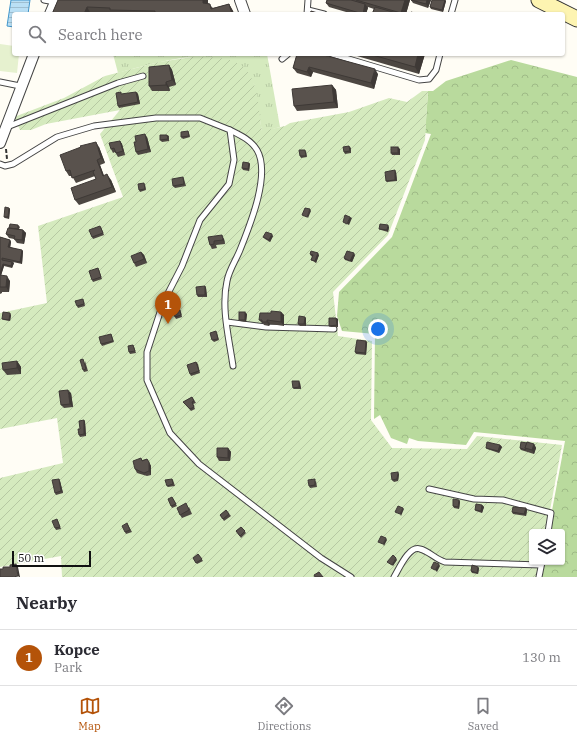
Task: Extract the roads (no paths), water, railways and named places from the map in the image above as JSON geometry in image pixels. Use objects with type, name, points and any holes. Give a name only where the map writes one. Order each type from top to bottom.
[{"type":"street","points":[[240,0],[243,12]]},
{"type":"street","points":[[539,0],[563,12]]},
{"type":"street","points":[[51,12],[56,1]]},
{"type":"street","points":[[565,13],[577,19]]},
{"type":"street","points":[[0,143],[20,86],[33,56]]},
{"type":"lane","points":[[44,0],[56,1]]},
{"type":"lane","points":[[308,0],[308,12]]},
{"type":"lane","points":[[452,12],[455,0]]},
{"type":"lane","points":[[282,59],[286,56]]},
{"type":"lane","points":[[339,56],[419,80],[429,79],[436,70],[440,56]]},
{"type":"lane","points":[[6,127],[118,83],[143,76]]},
{"type":"lane","points":[[0,82],[20,86]]},
{"type":"lane","points":[[0,164],[5,166],[13,164],[58,137],[94,126],[156,118],[200,118],[245,137],[256,149],[261,162],[262,172],[257,198],[240,249],[227,280],[225,311],[233,366]]},
{"type":"lane","points":[[230,130],[234,160],[229,184],[200,220],[182,266],[163,303],[147,352],[147,380],[170,433],[199,464],[321,558],[351,577]]},
{"type":"lane","points":[[227,322],[266,327],[334,329]]},
{"type":"lane","points":[[429,489],[474,499],[503,500],[551,513],[548,529]]},
{"type":"lane","points":[[394,577],[410,551],[415,548],[421,549],[433,557],[446,562],[529,563]]},
{"type":"lane","points":[[539,577],[541,565]]},
{"type":"water","points":[[11,0],[30,0],[28,12],[12,12],[12,27],[7,26]]},
{"type":"place","name":"Kopce","points":[[168,324]]}]
